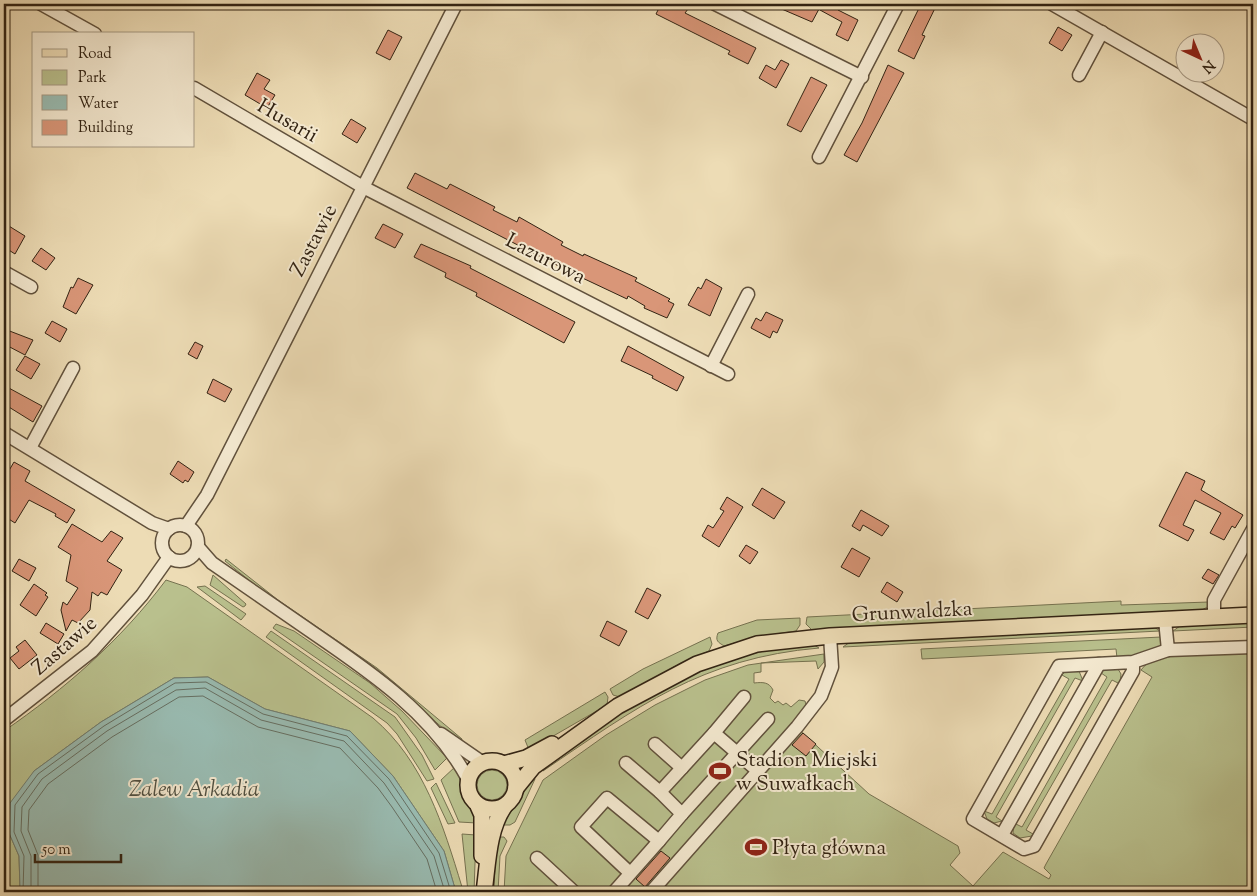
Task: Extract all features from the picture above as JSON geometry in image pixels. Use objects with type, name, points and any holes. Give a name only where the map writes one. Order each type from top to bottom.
[{"type":"main road","name":"Grunwaldzka","points":[[504,764],[526,758],[593,723],[663,680],[727,653],[757,644],[830,636],[1253,616]]},
{"type":"main road","name":"Grunwaldzka","points":[[516,788],[533,767],[593,723]]},
{"type":"main road","points":[[494,761],[504,764],[513,773],[516,788],[510,802],[496,818],[484,892],[482,815],[478,806],[470,798],[468,779],[474,769],[483,763],[494,761]]},
{"type":"main road","points":[[478,806],[489,810],[504,807]]},
{"type":"street","points":[[41,4],[91,32]]},
{"type":"street","name":"Zastawie","points":[[190,529],[456,4]]},
{"type":"street","points":[[715,4],[862,77]]},
{"type":"street","points":[[819,157],[862,77],[898,4]]},
{"type":"street","points":[[1052,4],[1253,119]]},
{"type":"street","points":[[1079,75],[1102,32]]},
{"type":"street","name":"Husarii","points":[[195,89],[363,187]]},
{"type":"street","name":"Lazurowa","points":[[363,187],[728,374]]},
{"type":"street","points":[[4,272],[31,287]]},
{"type":"street","points":[[711,366],[748,294]]},
{"type":"street","points":[[30,448],[74,368]]},
{"type":"street","points":[[4,434],[152,523],[165,534]]},
{"type":"street","points":[[212,563],[190,558],[172,559],[162,548],[165,534],[177,525],[190,529],[198,547],[212,563],[395,691],[427,724],[468,779]]},
{"type":"street","points":[[1214,618],[1214,600],[1253,529]]},
{"type":"street","points":[[190,558],[198,547]]},
{"type":"street","name":"Zastawie","points":[[4,720],[92,650],[172,559]]},
{"type":"street","points":[[1166,620],[1168,650]]},
{"type":"street","points":[[651,892],[758,771],[821,696],[832,667],[830,636]]},
{"type":"street","points":[[1133,662],[1134,671],[1034,846],[1024,849],[973,819],[1059,666],[1133,662],[1168,650],[1253,647]]},
{"type":"street","points":[[1002,835],[1099,664]]},
{"type":"street","points":[[660,792],[744,697]]},
{"type":"street","points":[[614,892],[768,718]]},
{"type":"street","points":[[427,724],[483,763]]},
{"type":"street","points":[[714,733],[758,771]]},
{"type":"street","points":[[654,744],[682,768]]},
{"type":"street","points":[[626,763],[682,814]]},
{"type":"street","points":[[630,873],[581,827],[607,798],[659,842]]},
{"type":"street","points":[[537,858],[569,891]]},
{"type":"green space","points":[[226,559],[278,600],[377,668],[462,739],[461,744],[390,682],[275,601],[225,561]]},
{"type":"green space","points":[[213,575],[246,604],[245,606],[243,607],[210,585]]},
{"type":"green space","points":[[166,580],[187,587],[373,718],[391,735],[419,774],[429,795],[447,840],[462,887],[461,892],[456,892],[444,851],[393,776],[350,731],[265,709],[208,677],[174,678],[101,722],[34,771],[9,833],[19,856],[20,889],[16,892],[4,892],[4,731],[49,698],[91,662],[130,623]]},
{"type":"green space","points":[[205,586],[246,614],[241,620],[197,587]]},
{"type":"green space","points":[[1121,601],[1121,605],[1209,602],[1209,606],[1202,610],[812,630],[806,624],[807,617]]},
{"type":"green space","points":[[800,618],[800,625],[796,631],[756,637],[724,646],[717,640],[718,633],[757,620]]},
{"type":"green space","points":[[1253,623],[1253,627],[1173,631],[1180,626]]},
{"type":"green space","points":[[276,624],[294,631],[370,683],[402,711],[447,758],[435,770],[416,738],[397,714],[273,628]]},
{"type":"green space","points":[[1154,627],[1160,631],[843,647],[850,642]]},
{"type":"green space","points":[[271,631],[395,717],[422,755],[434,779],[427,781],[397,734],[387,723],[266,637]]},
{"type":"green space","points":[[710,637],[712,644],[709,651],[681,663],[620,697],[613,695],[610,689],[643,669]]},
{"type":"green space","points":[[1161,637],[1162,647],[1159,653],[1117,658],[1116,649],[922,659],[921,649]]},
{"type":"green space","points":[[814,645],[819,648],[740,662],[705,674],[672,689],[609,726],[543,771],[541,767],[589,733],[665,687],[719,664],[755,653]]},
{"type":"green space","points":[[1253,651],[1253,892],[504,892],[506,856],[543,780],[606,735],[655,705],[705,680],[748,665],[761,663],[761,672],[754,673],[754,683],[770,685],[773,690],[770,698],[775,703],[778,701],[783,705],[786,703],[791,707],[799,700],[805,701],[806,705],[793,724],[869,794],[958,846],[960,853],[950,865],[973,886],[1003,852],[1049,879],[1051,875],[1044,868],[1152,677],[1141,670],[1149,663],[1161,657],[1193,652]]},
{"type":"green space","points":[[824,654],[824,662],[818,669],[816,661],[762,663]]},
{"type":"green space","points":[[1105,669],[1118,669],[1121,674],[1120,684],[1112,680],[1026,830],[1033,834],[1032,836],[1020,838],[1013,833],[1014,823],[1022,827],[1107,677],[1101,673]]},
{"type":"green space","points":[[1066,671],[1079,671],[1083,681],[1075,678],[996,817],[1002,821],[994,823],[987,819],[984,811],[992,814],[1069,679],[1062,675]]},
{"type":"green space","points":[[605,692],[608,697],[607,705],[529,750],[525,740]]},
{"type":"green space","points":[[456,766],[462,777],[463,792],[472,807],[477,823],[459,822],[441,780]]},
{"type":"green space","points":[[492,770],[503,774],[507,785],[503,796],[492,800],[481,796],[477,785],[481,774]]},
{"type":"green space","points":[[532,774],[535,779],[515,822],[510,825],[498,825],[505,813],[518,801]]},
{"type":"green space","points":[[436,783],[455,823],[448,824],[431,788]]},
{"type":"green space","points":[[462,834],[476,835],[474,892],[468,892]]},
{"type":"green space","points":[[496,837],[504,837],[507,841],[500,856],[498,892],[494,892]]},
{"type":"water","name":"Zalew Arkadia","points":[[208,677],[265,709],[350,731],[393,776],[444,851],[456,892],[16,892],[20,888],[19,856],[9,833],[10,803],[34,771],[101,722],[174,678]]},
{"type":"building","points":[[661,4],[678,4],[688,9],[685,13],[756,48],[748,64],[728,54],[730,51],[656,14]]},
{"type":"building","points":[[770,4],[809,4],[819,9],[812,22]]},
{"type":"building","points":[[823,4],[829,6],[841,4],[838,10],[858,20],[848,41],[836,35],[842,22],[820,10]]},
{"type":"building","points":[[921,4],[937,4],[922,35],[925,36],[914,59],[898,51]]},
{"type":"building","points":[[1058,27],[1072,35],[1062,51],[1049,43]]},
{"type":"building","points":[[388,30],[402,37],[390,60],[376,53]]},
{"type":"building","points":[[781,60],[789,64],[776,88],[759,78],[766,65],[775,70]]},
{"type":"building","points":[[888,65],[904,73],[857,162],[844,155],[862,123]]},
{"type":"building","points":[[257,73],[270,80],[264,89],[275,95],[267,108],[245,95]]},
{"type":"building","points":[[811,77],[827,85],[801,132],[787,125]]},
{"type":"building","points":[[351,119],[366,128],[357,143],[342,134]]},
{"type":"building","points":[[415,173],[447,189],[450,184],[495,207],[493,210],[517,222],[519,217],[563,242],[561,245],[637,278],[635,281],[670,299],[668,301],[674,304],[667,318],[644,308],[645,306],[628,296],[627,299],[574,274],[407,188]]},
{"type":"building","points":[[4,223],[25,236],[15,254],[4,247]]},
{"type":"building","points":[[383,224],[403,234],[395,248],[375,238]]},
{"type":"building","points":[[421,244],[471,266],[470,268],[575,322],[564,343],[476,296],[477,293],[445,277],[446,273],[414,257]]},
{"type":"building","points":[[41,248],[55,258],[46,270],[32,261]]},
{"type":"building","points":[[78,278],[93,285],[76,314],[63,307],[71,287],[73,288]]},
{"type":"building","points":[[706,279],[722,288],[710,316],[688,305],[698,287],[701,289]]},
{"type":"building","points":[[766,312],[783,320],[777,333],[773,331],[770,338],[751,328],[756,318],[761,321]]},
{"type":"building","points":[[52,321],[67,329],[60,342],[45,333]]},
{"type":"building","points":[[7,330],[33,340],[25,355],[4,344]]},
{"type":"building","points":[[195,342],[203,346],[197,359],[188,354]]},
{"type":"building","points":[[628,346],[684,377],[677,391],[652,378],[653,376],[621,361]]},
{"type":"building","points":[[25,356],[40,364],[31,379],[16,370]]},
{"type":"building","points":[[213,379],[232,389],[225,402],[207,393]]},
{"type":"building","points":[[7,387],[42,406],[33,422],[4,404],[4,392]]},
{"type":"building","points":[[178,461],[194,472],[188,482],[185,480],[183,483],[170,474]]},
{"type":"building","points":[[14,462],[30,471],[25,481],[75,510],[67,523],[55,516],[56,514],[29,500],[15,523],[4,516],[8,505],[4,503],[4,479]]},
{"type":"building","points":[[1186,472],[1205,481],[1201,490],[1243,515],[1235,528],[1232,526],[1224,540],[1210,533],[1221,513],[1195,500],[1183,525],[1194,530],[1188,541],[1159,526]]},
{"type":"building","points":[[762,488],[785,502],[774,519],[752,505]]},
{"type":"building","points":[[727,497],[743,507],[719,547],[702,536],[708,525],[713,528],[724,511],[720,509]]},
{"type":"building","points":[[861,510],[889,526],[882,536],[863,525],[860,531],[852,526]]},
{"type":"building","points":[[72,524],[102,542],[111,531],[123,538],[107,561],[122,570],[107,595],[101,592],[98,596],[92,592],[90,610],[78,623],[72,620],[66,631],[61,610],[63,602],[67,605],[78,588],[66,581],[71,555],[58,547]]},
{"type":"building","points":[[746,545],[758,552],[750,564],[739,556]]},
{"type":"building","points":[[852,548],[870,558],[859,577],[841,567]]},
{"type":"building","points":[[19,559],[36,568],[29,581],[12,571]]},
{"type":"building","points":[[1208,569],[1219,575],[1213,584],[1202,578]]},
{"type":"building","points":[[887,582],[903,592],[897,602],[881,592]]},
{"type":"building","points":[[34,584],[47,593],[45,595],[48,597],[36,616],[20,605]]},
{"type":"building","points":[[647,588],[661,595],[648,619],[635,612]]},
{"type":"building","points":[[607,621],[627,631],[619,646],[600,636]]},
{"type":"building","points":[[46,623],[64,634],[58,644],[40,633]]},
{"type":"building","points":[[25,640],[37,655],[19,669],[10,658],[19,651],[16,647]]},
{"type":"building","points":[[803,733],[816,744],[806,756],[792,745]]},
{"type":"building","points":[[661,851],[670,858],[645,887],[636,879]]},
{"type":"place","name":"Stadion Miejski w Suwałkach","points":[[720,771]]},
{"type":"place","name":"Płyta główna","points":[[756,847]]}]
